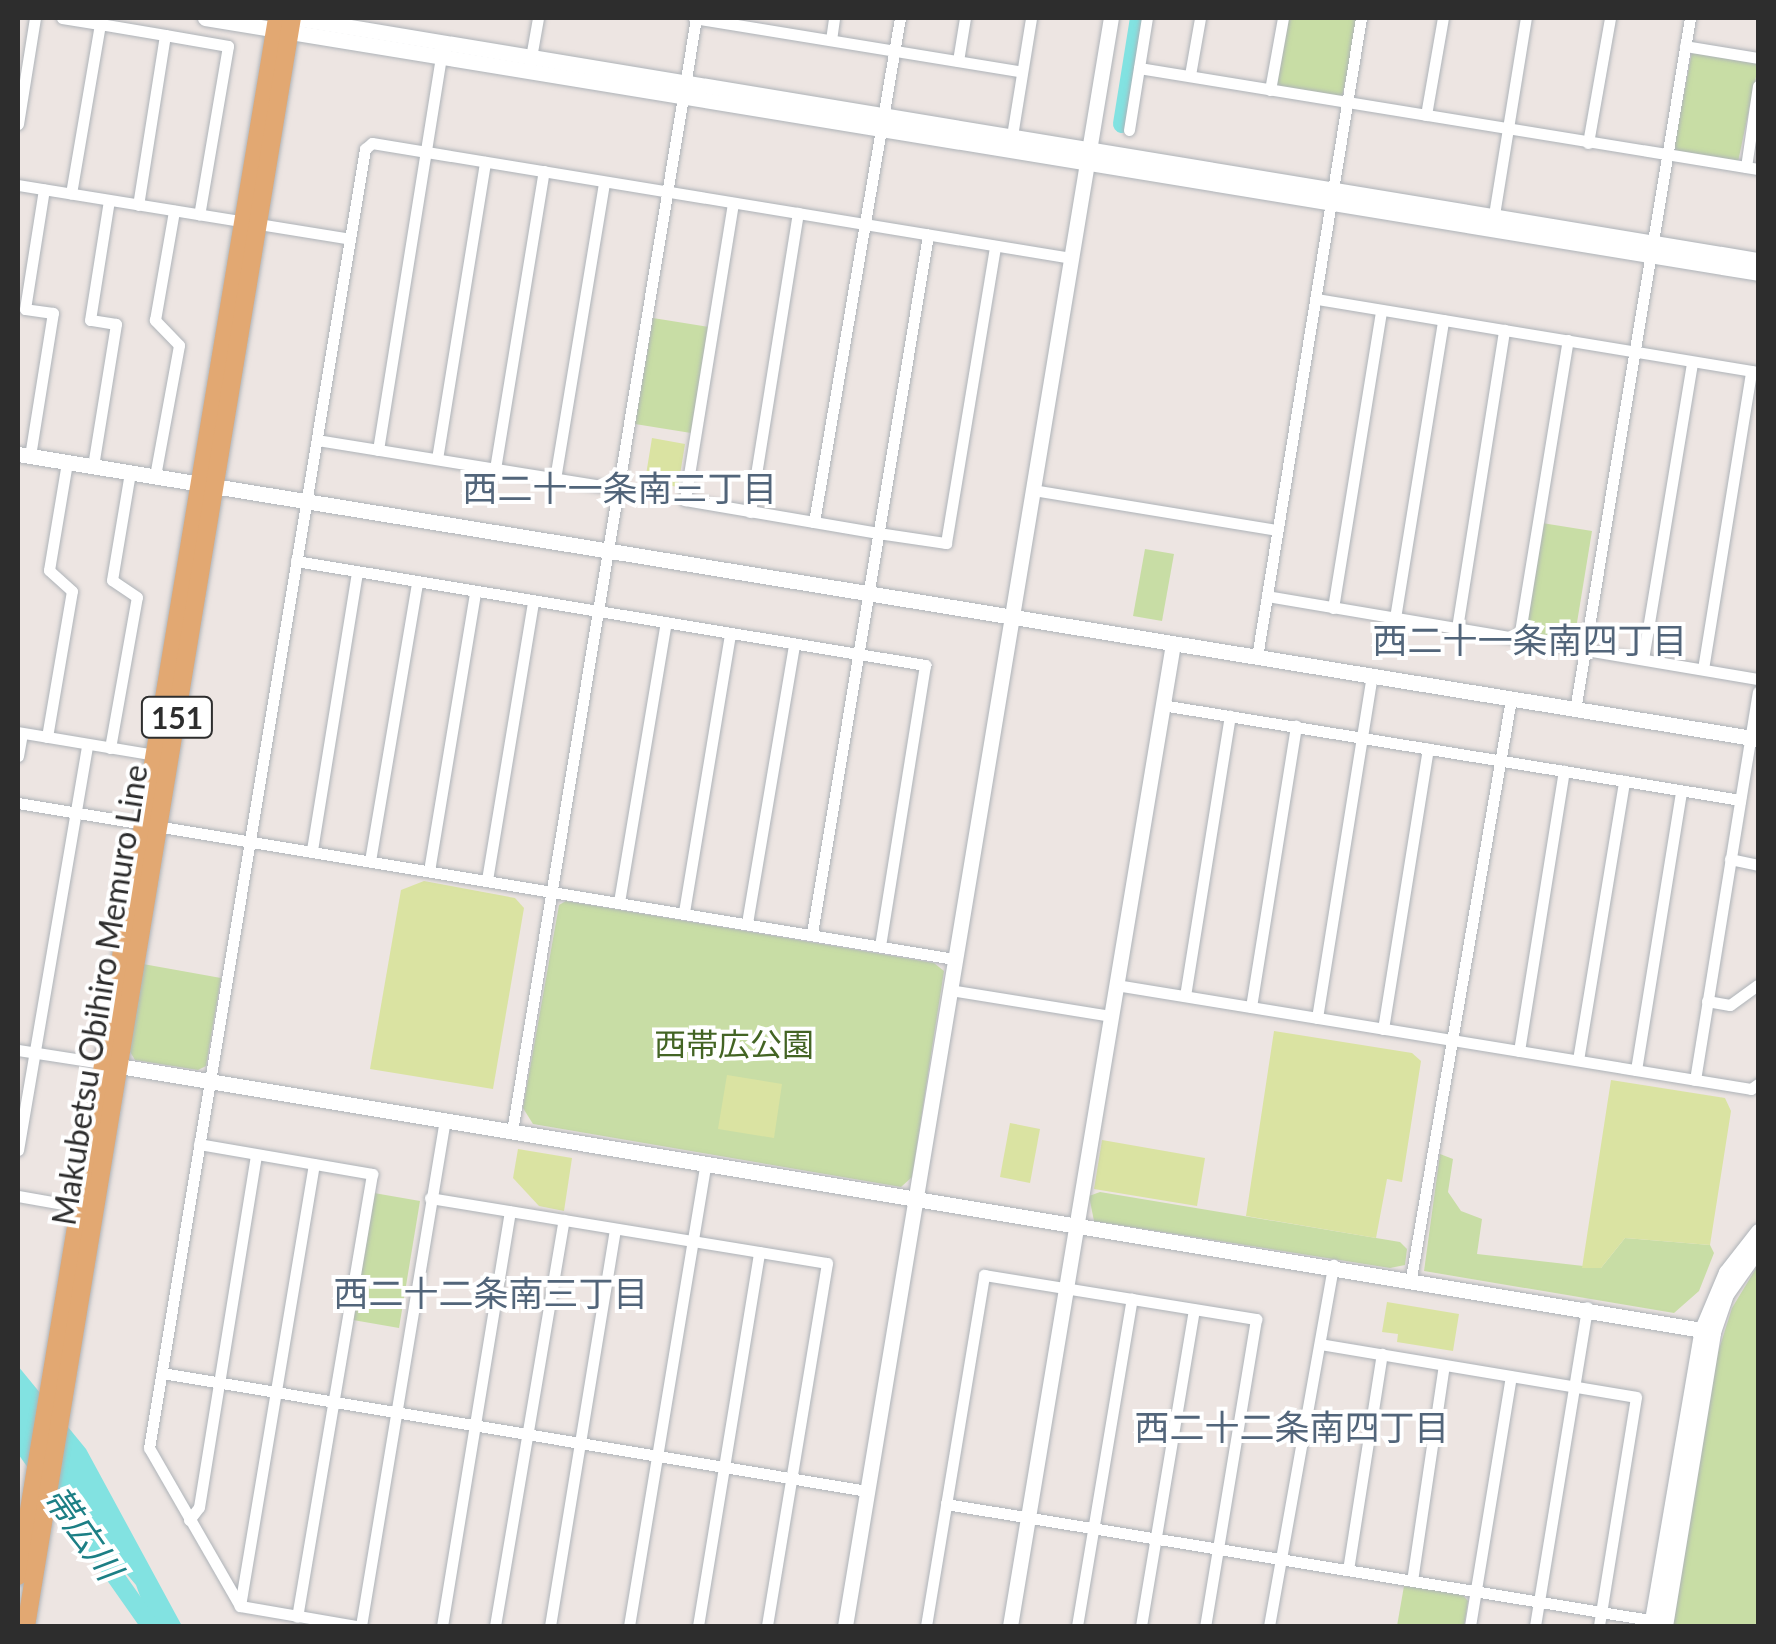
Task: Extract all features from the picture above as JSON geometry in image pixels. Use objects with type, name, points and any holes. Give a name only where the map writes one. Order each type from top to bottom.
[{"type":"main road","name":"Makubetsu Obihiro Memuro Line","points":[[26,1626],[63,1403],[111,1065],[286,23]]},
{"type":"main road","name":"Makubetsu Obihiro Memuro Line","points":[[18,1576],[49,1386],[88,1208]]},
{"type":"street","points":[[18,124],[35,18]]},
{"type":"street","points":[[62,18],[228,46],[199,216]]},
{"type":"street","points":[[204,18],[376,31],[442,49],[1493,222],[1651,249],[1758,273]]},
{"type":"street","points":[[530,63],[538,18]]},
{"type":"street","points":[[512,1131],[619,489],[623,432],[668,192],[695,18],[766,23],[831,40],[1022,72]]},
{"type":"street","points":[[831,40],[834,18]]},
{"type":"street","points":[[814,522],[900,18]]},
{"type":"street","points":[[958,61],[965,18]]},
{"type":"street","points":[[1011,142],[1031,18]]},
{"type":"street","points":[[845,1626],[1111,18]]},
{"type":"street","points":[[1129,130],[1147,18]]},
{"type":"street","points":[[1190,75],[1200,18]]},
{"type":"street","points":[[1270,90],[1283,18]]},
{"type":"street","points":[[1256,657],[1362,18]]},
{"type":"street","points":[[1426,115],[1443,18]]},
{"type":"street","points":[[1493,222],[1526,18]]},
{"type":"street","points":[[1588,143],[1610,18]]},
{"type":"street","points":[[1575,710],[1690,18]]},
{"type":"street","points":[[71,194],[100,24]]},
{"type":"street","points":[[138,205],[165,35]]},
{"type":"street","points":[[1685,46],[1758,58]]},
{"type":"street","points":[[378,450],[442,49]]},
{"type":"street","points":[[1139,68],[1752,168],[1758,86]]},
{"type":"street","points":[[445,1119],[398,1413],[358,1626],[240,1606],[148,1448],[364,149],[372,143],[1071,258]]},
{"type":"street","points":[[437,460],[485,162]]},
{"type":"street","points":[[496,469],[544,172]]},
{"type":"street","points":[[555,479],[604,182]]},
{"type":"street","points":[[18,185],[350,239]]},
{"type":"street","points":[[44,189],[25,309],[53,313],[24,455],[1755,739]]},
{"type":"street","points":[[93,466],[116,324],[90,320],[109,200]]},
{"type":"street","points":[[733,203],[685,500],[750,512],[946,543],[995,246]]},
{"type":"street","points":[[155,476],[179,345],[154,320],[174,211]]},
{"type":"street","points":[[750,512],[798,214]]},
{"type":"street","points":[[812,933],[928,235]]},
{"type":"street","points":[[1651,249],[1758,260]]},
{"type":"street","points":[[1316,299],[1755,372],[1702,669]]},
{"type":"street","points":[[1333,608],[1381,310]]},
{"type":"street","points":[[1395,618],[1443,320]]},
{"type":"street","points":[[1457,628],[1504,330]]},
{"type":"street","points":[[1518,638],[1568,340]]},
{"type":"street","points":[[1643,659],[1692,362]]},
{"type":"street","points":[[317,440],[619,489]]},
{"type":"street","points":[[48,737],[72,590],[49,570],[67,462]]},
{"type":"street","points":[[110,748],[137,597],[112,580],[130,472]]},
{"type":"street","points":[[1034,490],[1277,530]]},
{"type":"street","points":[[296,561],[926,665],[880,945]]},
{"type":"street","points":[[312,850],[358,572]]},
{"type":"street","points":[[370,861],[418,582]]},
{"type":"street","points":[[429,871],[476,592]]},
{"type":"street","points":[[1267,596],[1758,679]]},
{"type":"street","points":[[486,880],[533,601]]},
{"type":"street","points":[[620,902],[666,622]]},
{"type":"street","points":[[684,912],[730,634]]},
{"type":"street","points":[[1010,1626],[1173,643]]},
{"type":"street","points":[[748,923],[794,644]]},
{"type":"street","points":[[1318,1018],[1372,676]]},
{"type":"street","points":[[1694,1080],[1740,800],[1755,739],[1758,692]]},
{"type":"street","points":[[1411,1278],[1510,699]]},
{"type":"street","points":[[1162,705],[1740,800]]},
{"type":"street","points":[[1185,996],[1230,716]]},
{"type":"street","points":[[1251,1007],[1296,726]]},
{"type":"street","points":[[18,756],[20,732],[162,756]]},
{"type":"street","points":[[18,1150],[87,744]]},
{"type":"street","points":[[1383,1029],[1428,749]]},
{"type":"street","points":[[1519,1050],[1564,772]]},
{"type":"street","points":[[1578,1060],[1624,781]]},
{"type":"street","points":[[1636,1070],[1681,791]]},
{"type":"street","points":[[18,803],[812,933],[954,960]]},
{"type":"street","points":[[1730,859],[1758,865]]},
{"type":"street","points":[[1116,985],[1756,1091]]},
{"type":"street","points":[[1707,1000],[1730,1005],[1758,985]]},
{"type":"street","points":[[950,990],[1111,1016]]},
{"type":"street","points":[[18,1050],[1587,1307],[1708,1331]]},
{"type":"street","points":[[199,1144],[372,1174],[297,1617]]},
{"type":"street","points":[[189,1520],[199,1508],[256,1154]]},
{"type":"street","points":[[630,1626],[706,1162]]},
{"type":"street","points":[[240,1606],[314,1164]]},
{"type":"street","points":[[18,1196],[88,1208]]},
{"type":"street","points":[[430,1198],[827,1262],[767,1626]]},
{"type":"street","points":[[442,1626],[510,1212]]},
{"type":"street","points":[[495,1626],[564,1220]]},
{"type":"street","points":[[550,1626],[614,1228]]},
{"type":"street","points":[[946,1504],[1658,1624],[1708,1331],[1726,1272],[1758,1232]]},
{"type":"street","points":[[1708,1331],[1726,1294],[1758,1250]]},
{"type":"street","points":[[698,1626],[759,1252]]},
{"type":"street","points":[[1269,1626],[1334,1265]]},
{"type":"street","points":[[926,1626],[984,1275],[1256,1318],[1204,1626]]},
{"type":"street","points":[[1077,1626],[1132,1299]]},
{"type":"street","points":[[1535,1626],[1587,1307]]},
{"type":"street","points":[[1141,1626],[1194,1309]]},
{"type":"street","points":[[1320,1344],[1636,1396],[1599,1626]]},
{"type":"street","points":[[1348,1570],[1382,1354]]},
{"type":"street","points":[[1412,1581],[1444,1365]]},
{"type":"street","points":[[162,1373],[867,1491]]},
{"type":"street","points":[[1470,1626],[1510,1376]]},
{"type":"green space","points":[[1287,18],[1358,18],[1342,98],[1274,85]]},
{"type":"green space","points":[[1692,52],[1754,60],[1758,67],[1738,162],[1673,151]]},
{"type":"green space","points":[[653,318],[709,327],[691,433],[635,424]]},
{"type":"green space","points":[[652,438],[685,444],[678,487],[645,481]]},
{"type":"green space","points":[[1542,523],[1592,531],[1574,641],[1524,633]]},
{"type":"green space","points":[[1145,549],[1174,554],[1162,621],[1133,616]]},
{"type":"green space","points":[[424,881],[515,898],[524,908],[493,1089],[370,1069],[401,890]]},
{"type":"green space","name":"西帯広公園","points":[[566,901],[934,963],[944,971],[912,1177],[901,1187],[533,1124],[523,1108],[559,905]]},
{"type":"green space","points":[[143,964],[221,978],[206,1066],[198,1070],[135,1060],[129,1050]]},
{"type":"green space","points":[[1274,1031],[1412,1053],[1421,1061],[1402,1182],[1387,1179],[1376,1238],[1246,1216]]},
{"type":"green space","points":[[727,1075],[782,1084],[774,1138],[718,1129]]},
{"type":"green space","points":[[1611,1080],[1725,1098],[1731,1111],[1710,1245],[1625,1238],[1601,1268],[1582,1268]]},
{"type":"green space","points":[[1010,1123],[1040,1129],[1030,1183],[1000,1177]]},
{"type":"green space","points":[[1102,1140],[1205,1158],[1197,1206],[1094,1189]]},
{"type":"green space","points":[[518,1149],[572,1158],[564,1211],[539,1206],[513,1178]]},
{"type":"green space","points":[[1440,1154],[1453,1159],[1448,1192],[1461,1211],[1482,1219],[1477,1254],[1601,1268],[1625,1238],[1710,1245],[1714,1253],[1699,1291],[1674,1313],[1424,1271]]},
{"type":"green space","points":[[1100,1192],[1400,1242],[1407,1249],[1405,1265],[1390,1268],[1094,1221],[1089,1196]]},
{"type":"green space","points":[[374,1193],[420,1201],[399,1328],[353,1320]]},
{"type":"green space","points":[[1758,1265],[1758,1626],[1673,1626],[1715,1362],[1732,1308]]},
{"type":"green space","points":[[1387,1302],[1459,1314],[1453,1351],[1397,1342],[1398,1334],[1382,1332]]},
{"type":"green space","points":[[1404,1586],[1461,1593],[1468,1601],[1464,1626],[1397,1626]]},
{"type":"water","points":[[18,1366],[86,1449],[182,1626],[151,1626],[136,1585],[18,1445]]},
{"type":"waterway","points":[[1122,124],[1139,18]]},
{"type":"waterway","name":"帯広川","points":[[18,1438],[150,1626]]},
{"type":"district","name":"西二十一条南三丁目","points":[[620,487]]},
{"type":"district","name":"西二十一条南四丁目","points":[[1530,639]]},
{"type":"district","name":"西二十二条南三丁目","points":[[491,1292]]},
{"type":"district","name":"西二十二条南四丁目","points":[[1292,1426]]}]
